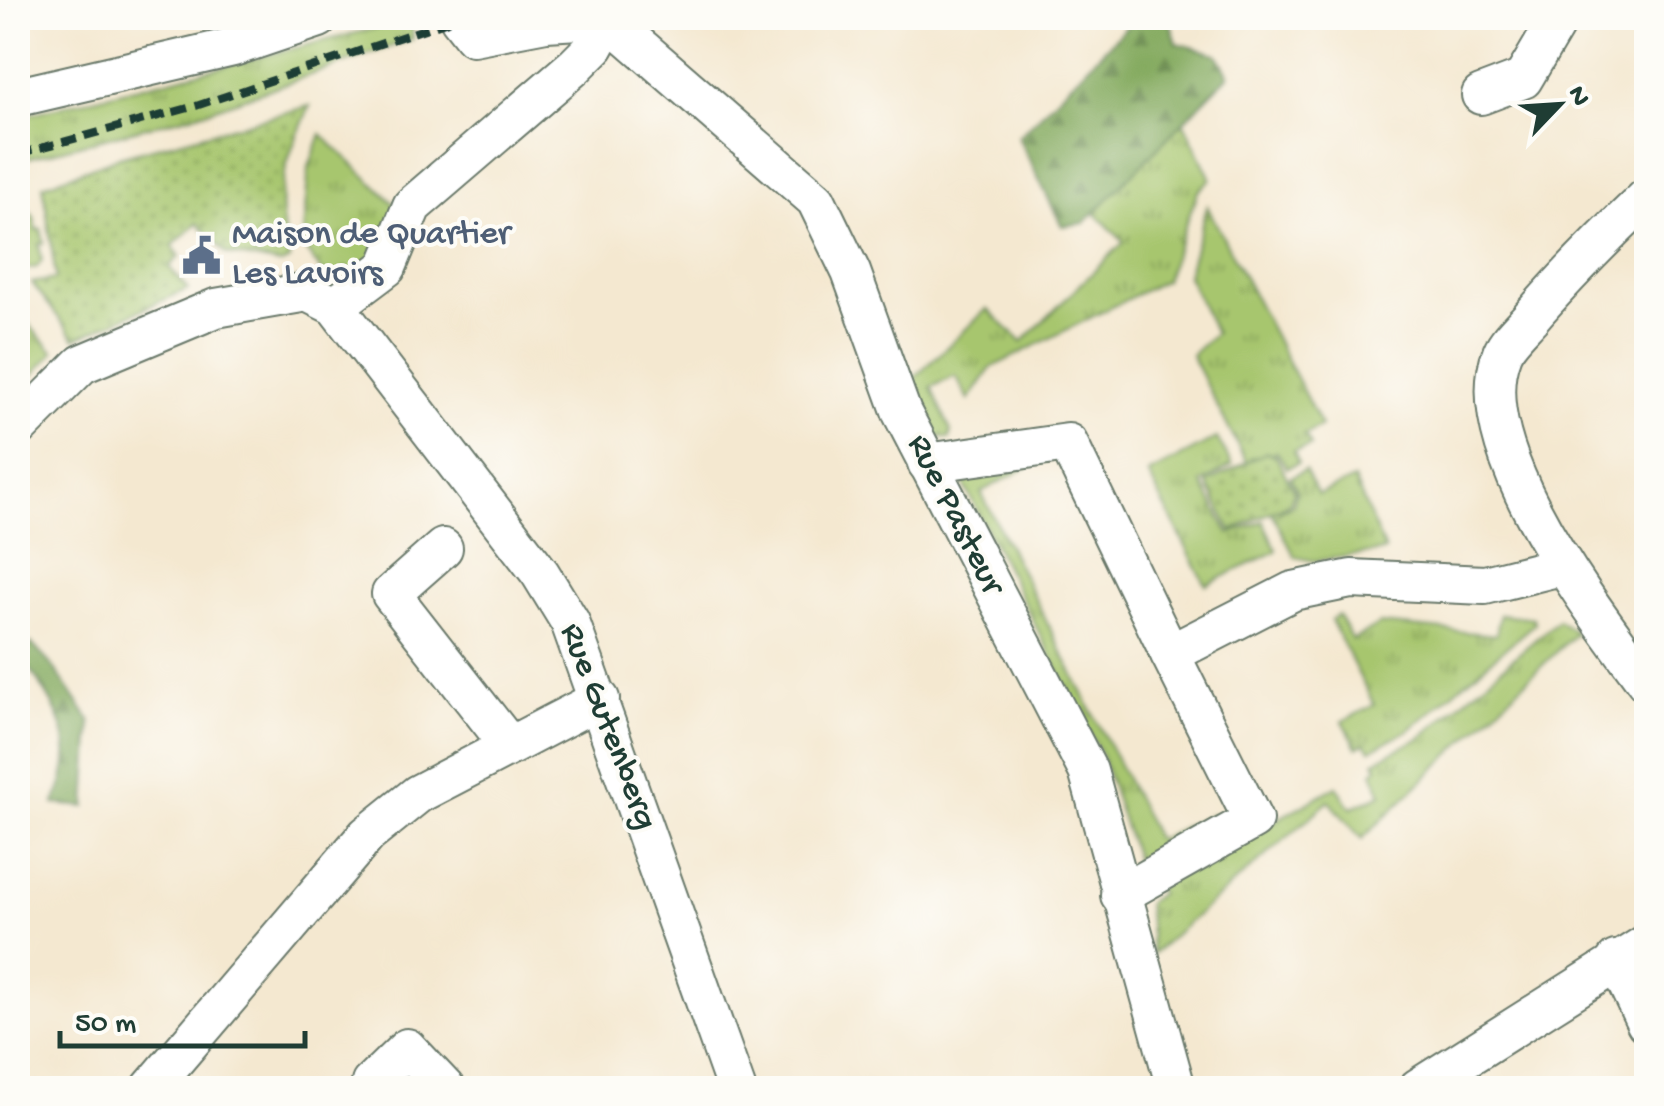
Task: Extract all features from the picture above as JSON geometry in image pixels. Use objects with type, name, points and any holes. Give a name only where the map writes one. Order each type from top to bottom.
[{"type":"street","points":[[18,97],[233,47],[319,18]]},
{"type":"street","points":[[458,18],[473,36],[546,22],[610,19]]},
{"type":"street","points":[[1480,94],[1523,79],[1559,18]]},
{"type":"street","points":[[18,428],[82,364],[216,308],[307,292],[335,306],[387,267],[412,206],[575,66],[595,46],[610,19]]},
{"type":"street","name":"Rue Pasteur","points":[[610,19],[816,200],[851,272],[902,413],[1088,771],[1176,1088]]},
{"type":"street","points":[[1646,198],[1574,265],[1503,350],[1494,385],[1497,429],[1561,566],[1646,682]]},
{"type":"street","name":"Rue Gutenberg","points":[[335,306],[540,573],[570,622],[736,1088]]},
{"type":"street","points":[[926,463],[1068,443],[1253,820],[1120,895]]},
{"type":"street","points":[[444,548],[392,594],[510,745]]},
{"type":"street","points":[[1170,654],[1294,591],[1350,579],[1485,585],[1561,566]]},
{"type":"street","points":[[151,1088],[367,835],[418,794],[600,698]]},
{"type":"street","points":[[1418,1088],[1631,952],[1646,1023]]},
{"type":"street","points":[[377,1088],[371,1083],[408,1048],[444,1088]]},
{"type":"green space","points":[[388,18],[412,18],[413,39],[207,111],[18,161],[18,117],[388,25]]},
{"type":"green space","points":[[1135,18],[1169,18],[1177,43],[1217,54],[1229,75],[1084,223],[1062,226],[1018,137]]},
{"type":"green space","points":[[310,106],[283,181],[282,217],[290,260],[281,264],[227,254],[197,223],[172,246],[180,256],[169,267],[188,289],[75,339],[32,283],[56,279],[43,185],[119,157]]},
{"type":"green space","points":[[1183,121],[1211,179],[1198,191],[1165,280],[991,368],[969,400],[956,376],[931,387],[951,431],[949,439],[934,436],[911,381],[987,309],[1022,342],[1124,242],[1086,204]]},
{"type":"green space","points":[[321,134],[398,207],[385,245],[360,275],[346,268],[335,275],[321,271],[302,245],[309,167]]},
{"type":"green space","points":[[1207,206],[1321,426],[1305,435],[1311,446],[1294,451],[1298,463],[1287,468],[1277,452],[1251,458],[1279,511],[1293,505],[1297,492],[1290,477],[1305,470],[1318,495],[1354,479],[1385,551],[1314,561],[1295,557],[1191,355],[1215,333],[1187,275]]},
{"type":"green space","points":[[27,209],[34,217],[36,230],[41,229],[42,260],[37,267],[18,270],[18,210]]},
{"type":"green space","points":[[18,313],[54,352],[18,391]]},
{"type":"green space","points":[[1217,438],[1232,465],[1202,483],[1229,534],[1263,521],[1277,551],[1206,585],[1148,474]]},
{"type":"green space","points":[[1267,452],[1276,456],[1294,492],[1290,503],[1231,531],[1207,483]]},
{"type":"green space","points":[[972,463],[1027,467],[981,492],[1157,840],[1212,814],[1215,820],[1147,861],[1137,864],[1102,757],[961,479]]},
{"type":"green space","points":[[1500,614],[1533,618],[1535,623],[1409,730],[1370,750],[1365,743],[1357,747],[1343,721],[1374,705],[1331,620],[1338,615],[1352,640],[1380,624],[1496,635]]},
{"type":"green space","points":[[1558,620],[1576,633],[1362,839],[1329,801],[1152,954],[1147,903],[1160,893],[1156,887],[1337,786],[1351,808],[1382,794],[1373,772],[1378,767],[1375,761],[1420,738]]},
{"type":"green space","points":[[31,643],[55,669],[91,722],[86,807],[54,804],[66,762],[66,744],[55,710],[22,658]]},
{"type":"railway","points":[[18,154],[196,106],[457,18]]},
{"type":"place","name":"Maison de Quartier Les Lavoirs","points":[[202,255]]}]
